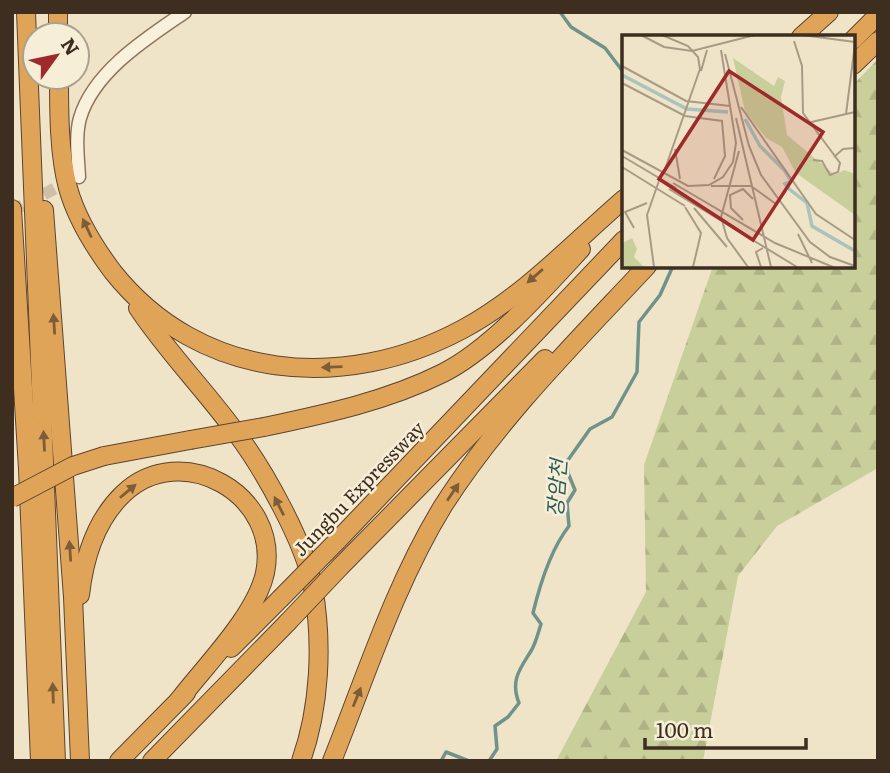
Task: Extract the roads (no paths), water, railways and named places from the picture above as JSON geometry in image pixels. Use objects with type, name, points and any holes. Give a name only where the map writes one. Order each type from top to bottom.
[{"type":"highway","points":[[803,35],[829,12]]},
{"type":"highway","points":[[822,35],[843,12]]},
{"type":"highway","points":[[855,38],[878,15]]},
{"type":"highway","points":[[855,63],[878,41]]},
{"type":"highway","points":[[29,91],[56,761]]},
{"type":"highway","points":[[33,91],[50,270],[75,643],[80,761]]},
{"type":"highway","points":[[60,91],[68,188],[97,251],[151,313],[195,343],[249,361],[293,368],[362,364],[413,349],[462,330],[499,307],[622,203]]},
{"type":"highway","points":[[12,498],[73,466],[103,456],[343,410],[444,373],[476,350],[544,289],[622,203]]},
{"type":"highway","points":[[12,209],[28,469],[40,761]]},
{"type":"highway","name":"Jungbu Expressway","points":[[119,761],[337,541],[622,242]]},
{"type":"highway","points":[[152,761],[634,268]]},
{"type":"highway","points":[[332,761],[406,578],[444,506],[528,394],[645,268]]},
{"type":"highway","points":[[113,271],[154,333],[238,435],[263,475],[305,562],[313,586],[317,688],[309,738],[302,761]]},
{"type":"highway","points":[[75,643],[83,574],[93,541],[123,494],[146,479],[173,471],[202,474],[218,481],[246,501],[261,524],[267,549],[265,574],[244,615],[179,701]]},
{"type":"street","points":[[79,177],[80,117],[100,80],[156,32],[185,12]]},
{"type":"waterway","name":"장암천","points":[[560,12],[571,27],[605,48],[622,70]]},
{"type":"waterway","name":"장암천","points":[[489,761],[497,749],[495,726],[508,717],[519,703],[516,681],[541,624],[533,613],[539,590],[552,556],[569,526],[567,503],[575,490],[568,473],[568,460],[590,429],[612,417],[637,372],[639,322],[660,295],[672,268]]},
{"type":"waterway","name":"장암천","points":[[441,761],[446,752],[469,761]]},
{"type":"tunnel","points":[[12,211],[71,180]]}]
